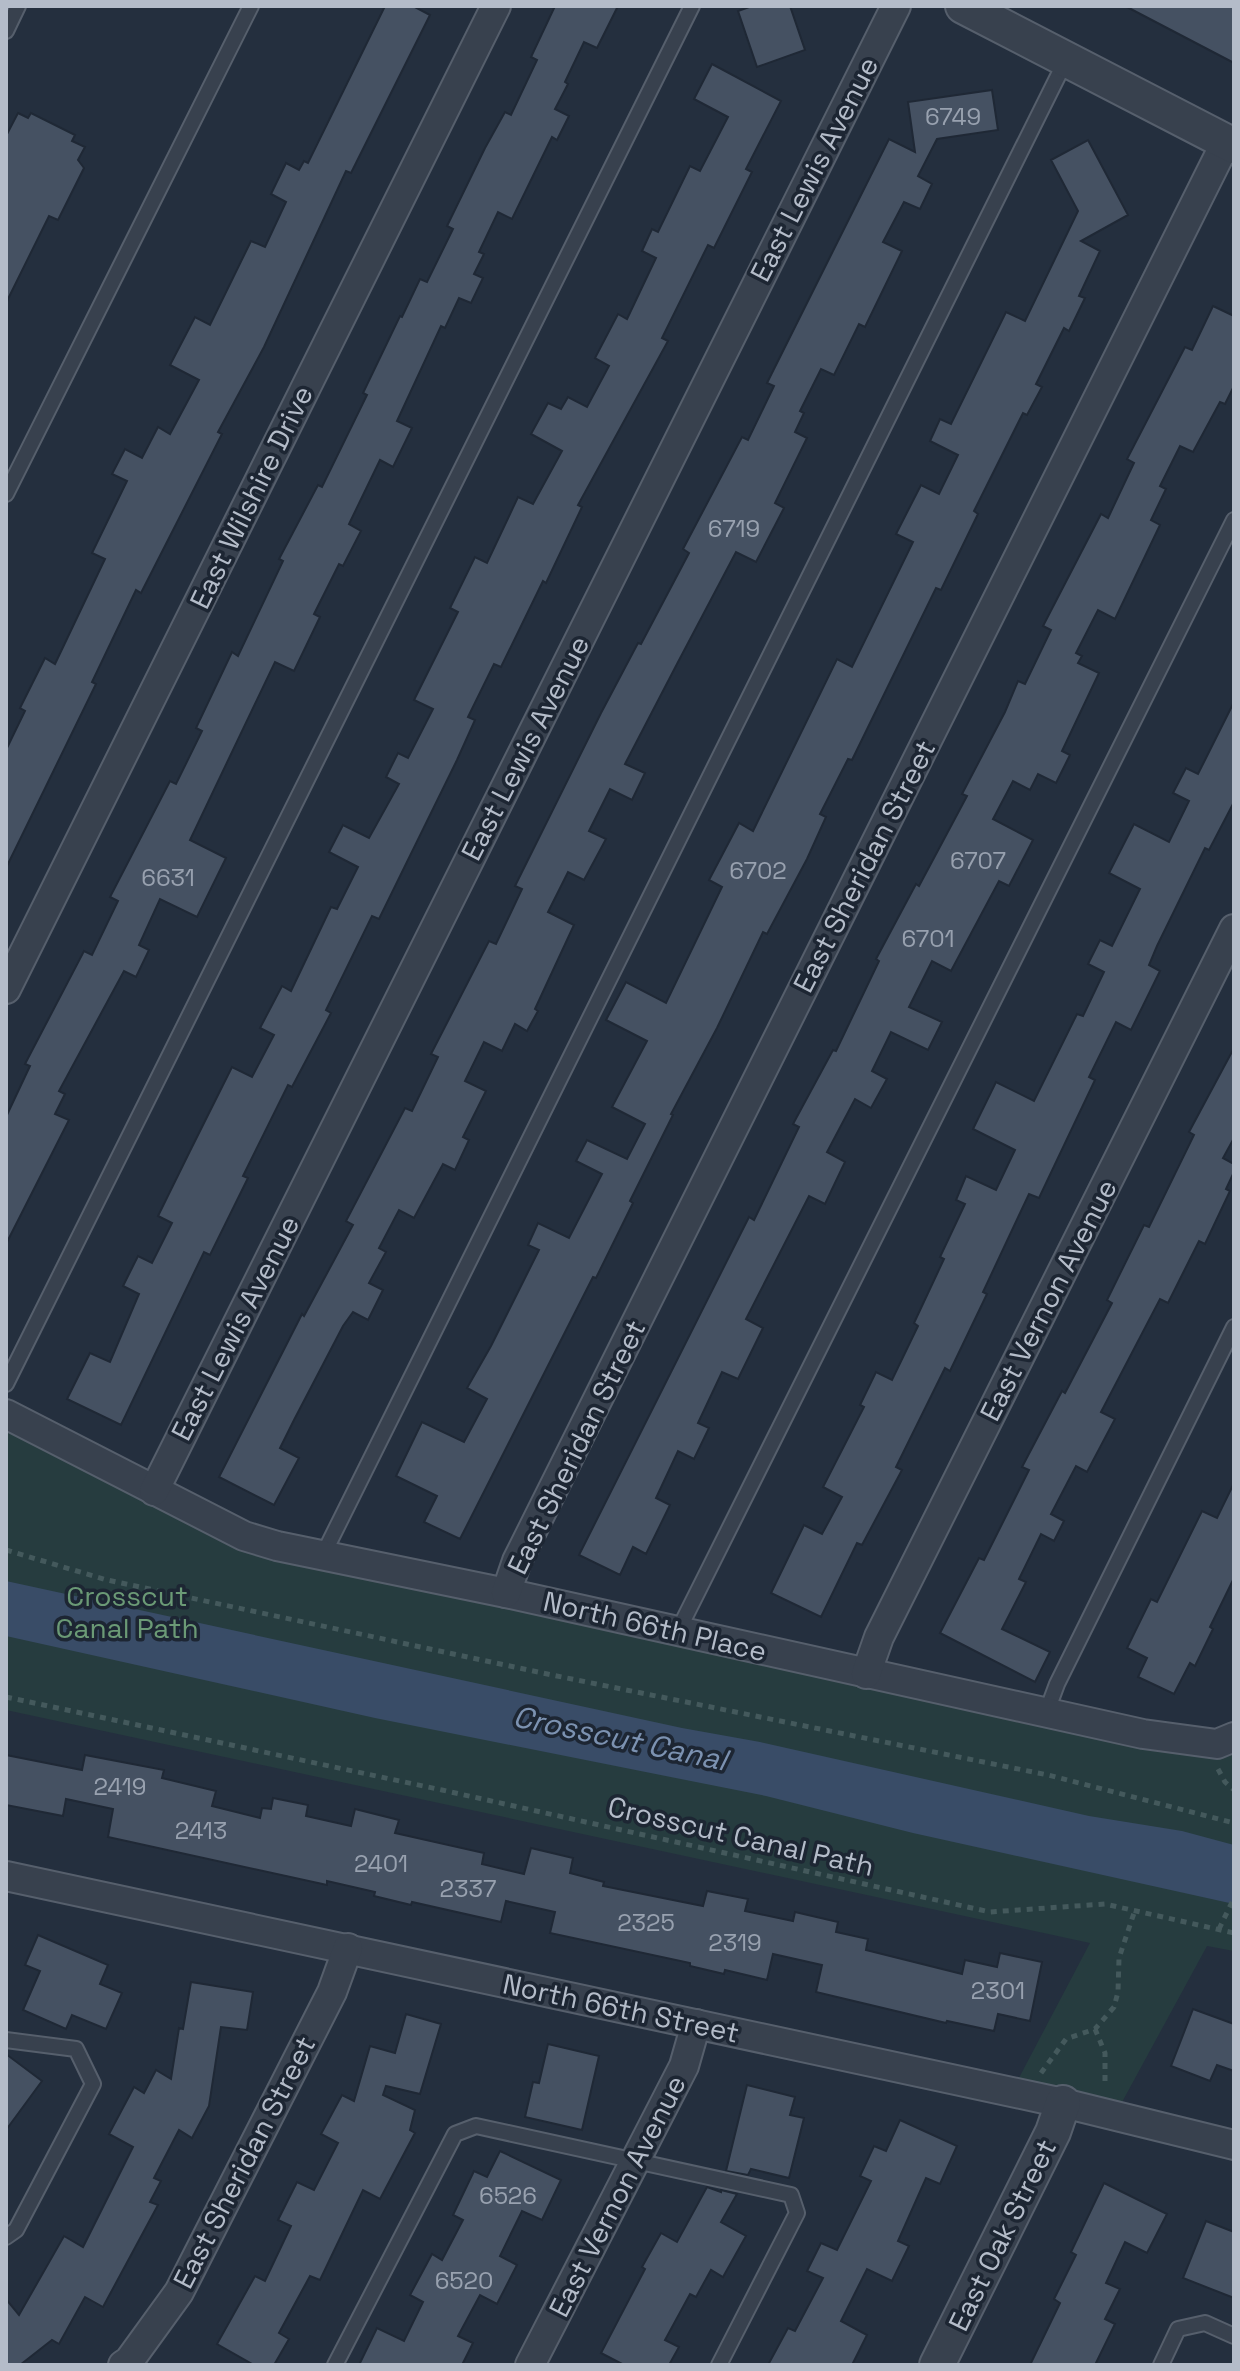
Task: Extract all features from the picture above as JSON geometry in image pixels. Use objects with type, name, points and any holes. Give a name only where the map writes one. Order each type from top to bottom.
[{"type":"street","name":"East Wilshire Drive","points":[[6,989],[496,6]]},
{"type":"street","name":"East Lewis Avenue","points":[[154,1491],[896,6]]},
{"type":"street","points":[[963,6],[1230,144]]},
{"type":"street","name":"East Sheridan Street","points":[[506,1593],[517,1561],[1230,144]]},
{"type":"street","name":"East Vernon Avenue","points":[[866,1674],[886,1623],[1234,929]]},
{"type":"street","name":"North 66th Place","points":[[6,1414],[244,1536],[321,1557],[506,1593],[1143,1734],[1217,1744],[1234,1737]]},
{"type":"street","name":"North 66th Street","points":[[6,1876],[1102,2112],[1234,2145]]},
{"type":"street","name":"East Sheridan Street","points":[[123,2365],[179,2292],[332,1992],[348,1948]]},
{"type":"street","name":"East Vernon Avenue","points":[[530,2365],[684,2066],[696,2024]]},
{"type":"street","name":"East Oak Street","points":[[937,2365],[1051,2137],[1047,2100]]},
{"type":"lane","points":[[6,31],[18,6]]},
{"type":"lane","points":[[6,494],[251,6]]},
{"type":"lane","points":[[6,1384],[692,6]]},
{"type":"lane","points":[[321,1557],[1066,59]]},
{"type":"lane","points":[[678,1631],[1234,520]]},
{"type":"lane","points":[[1047,1711],[1064,1669],[1234,1327]]},
{"type":"lane","points":[[6,2040],[76,2049],[93,2084],[16,2230],[6,2237]]},
{"type":"lane","points":[[335,2365],[455,2134],[476,2126],[791,2195],[797,2213],[719,2365]]},
{"type":"lane","points":[[1161,2365],[1178,2329],[1205,2323],[1234,2336]]},
{"type":"path","points":[[6,1550],[122,1583],[552,1675],[1048,1775],[1234,1823]]},
{"type":"path","name":"Crosscut Canal Path","points":[[6,1697],[990,1912],[1105,1904],[1234,1933]]},
{"type":"path","points":[[1219,1929],[1234,1898]]},
{"type":"path","points":[[1047,2100],[1043,2068],[1066,2039],[1095,2029],[1114,2007],[1118,1992],[1119,1958],[1135,1910]]},
{"type":"path","points":[[1095,2029],[1105,2053],[1102,2112]]},
{"type":"green space","name":"Crosscut Canal Path","points":[[6,1414],[244,1536],[866,1674],[1234,1737],[1234,1951],[1207,1946],[1115,2115],[1011,2093],[1090,1943],[6,1710]]},
{"type":"water","name":"Crosscut Canal","points":[[6,1581],[682,1728],[760,1742],[1089,1816],[1182,1831],[1234,1845],[1234,1904],[913,1833],[766,1796],[375,1718],[6,1636]]},
{"type":"building","points":[[385,6],[413,6],[430,15],[351,173],[346,171],[264,347],[218,432],[222,434],[141,593],[136,590],[92,682],[96,684],[6,868],[6,750],[25,711],[20,708],[45,658],[55,664],[105,559],[92,553],[127,481],[112,474],[125,449],[142,458],[158,427],[170,434],[199,380],[170,365],[195,317],[210,325],[251,241],[265,247],[286,202],[271,194],[286,163],[299,170],[304,161],[308,163]]},
{"type":"building","points":[[555,6],[618,6],[597,48],[584,42],[555,109],[569,116],[557,140],[552,137],[512,219],[498,212],[479,252],[484,254],[474,274],[483,278],[471,303],[459,298],[445,328],[441,326],[397,421],[412,428],[393,467],[380,460],[349,524],[361,531],[343,566],[339,564],[314,614],[320,617],[294,671],[275,662],[190,840],[226,858],[197,917],[160,899],[139,945],[149,950],[136,977],[124,971],[59,1091],[65,1094],[55,1114],[69,1120],[6,1244],[6,1117],[30,1066],[25,1064],[84,951],[92,955],[118,901],[110,897],[170,781],[176,784],[202,731],[196,728],[232,652],[238,656],[283,561],[279,559],[318,485],[322,487],[367,395],[363,393],[400,316],[420,279],[427,282],[453,229],[447,226],[485,148],[505,112],[511,115],[537,60],[531,57]]},
{"type":"building","points":[[752,6],[790,6],[805,50],[757,67],[738,11]]},
{"type":"building","points":[[1125,6],[1234,6],[1234,63],[1213,52]]},
{"type":"building","points":[[712,64],[781,101],[746,169],[752,172],[714,248],[708,245],[662,338],[668,341],[578,505],[582,507],[546,583],[543,581],[501,667],[494,664],[468,717],[475,720],[457,760],[379,919],[372,916],[326,1010],[331,1013],[292,1087],[288,1085],[243,1176],[248,1178],[210,1255],[204,1252],[121,1425],[67,1399],[90,1353],[110,1362],[139,1294],[123,1286],[138,1256],[152,1263],[172,1223],[158,1216],[232,1067],[252,1077],[274,1035],[260,1028],[282,986],[291,991],[331,907],[337,909],[358,867],[329,852],[343,825],[369,838],[399,784],[386,777],[398,753],[408,758],[433,709],[414,700],[458,612],[450,608],[475,557],[487,563],[518,497],[533,504],[562,451],[531,434],[548,403],[561,409],[568,397],[587,407],[609,366],[595,358],[618,314],[627,319],[656,258],[642,251],[652,229],[658,232],[690,166],[700,171],[728,117],[694,99]]},
{"type":"building","points":[[992,90],[998,130],[937,139],[918,176],[932,184],[920,209],[904,202],[883,242],[902,251],[865,327],[859,324],[834,375],[821,369],[800,411],[804,413],[795,432],[807,438],[775,503],[784,508],[756,562],[736,552],[677,664],[625,764],[645,773],[632,800],[610,789],[589,831],[606,839],[584,880],[568,872],[548,912],[574,925],[535,1009],[538,1011],[527,1031],[515,1024],[502,1051],[484,1042],[465,1081],[486,1091],[463,1137],[469,1140],[455,1170],[443,1164],[414,1218],[399,1210],[379,1248],[386,1252],[369,1283],[383,1290],[368,1320],[353,1312],[343,1326],[280,1448],[299,1458],[274,1505],[219,1477],[302,1314],[304,1316],[353,1225],[346,1221],[405,1108],[412,1111],[438,1057],[431,1054],[489,941],[496,944],[522,889],[515,886],[601,713],[689,553],[683,549],[742,437],[748,440],[774,386],[767,383],[889,139],[915,152],[908,102]]},
{"type":"building","points":[[18,113],[28,118],[31,113],[75,135],[72,141],[85,147],[78,160],[84,168],[58,220],[49,216],[6,303],[6,136]]},
{"type":"building","points":[[1088,140],[1128,215],[1081,241],[1100,251],[1079,296],[1085,298],[1069,331],[1064,328],[1036,384],[1042,387],[1027,415],[1023,413],[974,511],[978,514],[941,590],[936,588],[852,760],[848,759],[820,814],[826,817],[807,859],[767,934],[763,932],[671,1114],[630,1201],[633,1203],[596,1278],[593,1277],[460,1539],[424,1522],[437,1496],[396,1476],[422,1422],[464,1442],[487,1399],[467,1388],[539,1250],[528,1245],[538,1223],[569,1238],[602,1174],[576,1161],[587,1140],[627,1159],[645,1124],[612,1107],[647,1041],[606,1020],[626,982],[666,1003],[722,887],[709,880],[739,823],[753,831],[837,659],[852,667],[913,542],[896,534],[921,485],[939,494],[958,455],[930,441],[940,419],[951,424],[1006,312],[1025,321],[1078,211],[1051,160]]},
{"type":"building","points":[[1213,306],[1234,316],[1234,386],[1225,404],[1220,402],[1193,452],[1180,446],[1160,486],[1166,489],[1151,520],[1160,525],[1115,619],[1098,610],[1076,653],[1082,656],[1078,663],[1099,673],[1062,751],[1070,755],[1056,783],[1038,774],[1030,790],[1013,781],[993,819],[1033,840],[1009,886],[999,881],[951,971],[932,961],[909,1007],[942,1022],[928,1050],[891,1032],[872,1071],[887,1079],[871,1108],[855,1099],[827,1152],[845,1162],[825,1204],[809,1196],[746,1319],[763,1328],[738,1379],[722,1372],[698,1423],[709,1428],[694,1459],[678,1451],[656,1498],[670,1505],[646,1554],[633,1547],[620,1575],[579,1555],[749,1217],[754,1220],[799,1127],[793,1124],[833,1050],[836,1051],[879,961],[876,959],[967,796],[962,794],[1018,681],[1025,684],[1051,630],[1043,626],[1101,514],[1108,518],[1134,463],[1127,459],[1185,347],[1192,350]]},
{"type":"building","points":[[1234,702],[1234,802],[1209,850],[1205,848],[1157,946],[1149,965],[1160,971],[1131,1030],[1116,1022],[1089,1077],[1095,1080],[1039,1198],[1029,1194],[983,1292],[987,1294],[950,1371],[945,1368],[896,1467],[902,1470],[862,1545],[857,1543],[821,1617],[771,1593],[804,1525],[822,1534],[842,1497],[823,1487],[864,1407],[860,1405],[876,1372],[892,1380],[918,1326],[914,1323],[965,1204],[956,1200],[966,1176],[996,1190],[1015,1150],[973,1129],[996,1082],[1034,1101],[1077,1014],[1083,1016],[1104,972],[1088,964],[1100,940],[1112,946],[1140,889],[1109,873],[1134,824],[1169,842],[1189,801],[1173,793],[1186,768],[1198,774]]},
{"type":"building","points":[[1234,1048],[1234,1138],[1223,1158],[1234,1164],[1234,1172],[1226,1189],[1230,1191],[1205,1244],[1199,1241],[1168,1303],[1160,1299],[1101,1412],[1115,1419],[1087,1472],[1076,1466],[1051,1514],[1064,1521],[1054,1541],[1041,1534],[1019,1579],[1026,1582],[1002,1629],[1050,1652],[1035,1682],[940,1633],[979,1558],[984,1560],[1029,1470],[1022,1467],[1112,1303],[1107,1300],[1144,1225],[1149,1227],[1194,1135],[1189,1132]]},
{"type":"building","points":[[1234,1483],[1234,1578],[1195,1666],[1190,1663],[1174,1694],[1138,1677],[1147,1658],[1127,1648],[1151,1599],[1157,1602],[1202,1511],[1217,1518]]},
{"type":"building","points":[[6,1755],[82,1770],[85,1755],[164,1770],[162,1778],[216,1791],[212,1806],[260,1818],[262,1808],[271,1809],[273,1798],[308,1805],[306,1816],[351,1826],[355,1809],[399,1820],[395,1833],[484,1853],[482,1864],[524,1874],[531,1848],[573,1858],[570,1873],[604,1882],[603,1886],[703,1906],[707,1891],[748,1899],[745,1911],[793,1921],[795,1912],[838,1922],[836,1932],[868,1939],[866,1950],[962,1974],[965,1960],[997,1967],[1000,1953],[1042,1962],[1030,2021],[998,2014],[994,2031],[946,2023],[816,1992],[822,1965],[773,1954],[767,1980],[725,1970],[724,1974],[690,1966],[690,1963],[550,1933],[555,1912],[506,1901],[501,1922],[412,1902],[411,1905],[374,1896],[375,1892],[327,1881],[327,1885],[108,1837],[113,1809],[66,1799],[63,1816],[6,1805]]},
{"type":"building","points":[[38,1935],[108,1965],[100,1984],[122,1993],[106,2029],[72,2015],[66,2029],[23,2010],[40,1971],[25,1965]]},
{"type":"building","points":[[191,1982],[253,1992],[247,2030],[221,2027],[209,2106],[192,2138],[179,2130],[154,2178],[161,2181],[150,2202],[158,2205],[103,2307],[85,2297],[59,2344],[52,2340],[20,2365],[6,2365],[6,2299],[19,2315],[64,2236],[83,2247],[133,2147],[109,2134],[134,2087],[144,2093],[156,2070],[171,2079],[179,2028],[183,2029]]},
{"type":"building","points":[[1193,2009],[1234,2024],[1234,2071],[1217,2065],[1210,2081],[1171,2066]]},
{"type":"building","points":[[406,2014],[441,2024],[420,2094],[386,2086],[383,2095],[415,2110],[410,2130],[415,2133],[380,2199],[363,2190],[320,2280],[310,2276],[279,2333],[289,2339],[274,2365],[254,2365],[217,2344],[255,2276],[265,2281],[291,2226],[278,2220],[297,2182],[314,2190],[338,2143],[321,2134],[342,2095],[354,2101],[370,2046],[395,2053]]},
{"type":"building","points":[[548,2044],[599,2056],[582,2130],[525,2117],[533,2082],[539,2083]]},
{"type":"building","points":[[6,2054],[42,2081],[6,2130]]},
{"type":"building","points":[[747,2085],[795,2097],[790,2115],[804,2118],[789,2178],[751,2169],[748,2175],[726,2171]]},
{"type":"building","points":[[900,2120],[957,2146],[940,2184],[926,2178],[898,2241],[909,2246],[892,2281],[867,2269],[841,2321],[867,2335],[852,2365],[768,2365],[788,2328],[795,2331],[823,2278],[807,2271],[821,2243],[837,2250],[871,2181],[860,2176],[874,2146],[886,2151]]},
{"type":"building","points":[[500,2151],[561,2180],[542,2220],[522,2211],[500,2256],[517,2265],[497,2304],[480,2295],[458,2336],[473,2343],[462,2365],[359,2365],[377,2328],[404,2341],[423,2302],[410,2295],[432,2254],[442,2260],[463,2220],[453,2215],[474,2171],[487,2177]]},
{"type":"building","points":[[1104,2183],[1167,2214],[1147,2253],[1125,2242],[1106,2283],[1120,2289],[1105,2319],[1115,2324],[1095,2365],[1030,2365],[1060,2303],[1054,2299],[1076,2255],[1071,2252]]},
{"type":"building","points":[[707,2187],[737,2194],[721,2222],[746,2236],[723,2277],[711,2270],[696,2297],[690,2294],[665,2340],[679,2347],[669,2365],[624,2365],[601,2353],[661,2233],[677,2242]]},
{"type":"building","points":[[1206,2221],[1234,2232],[1234,2298],[1183,2278]]}]
